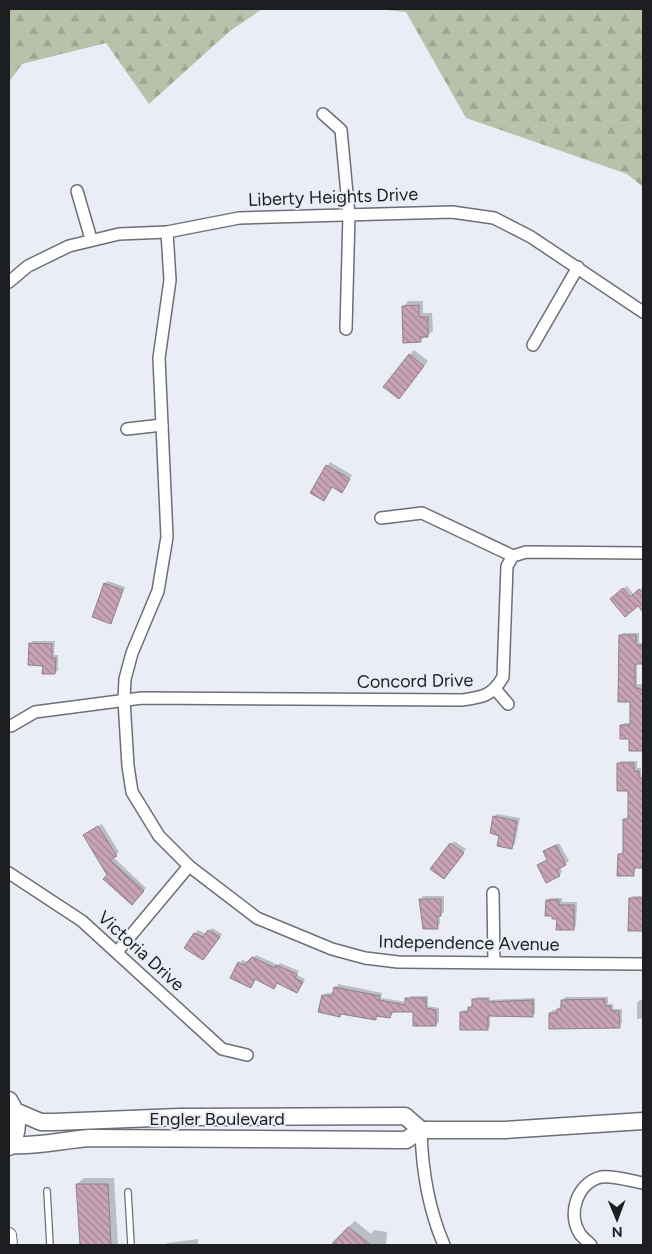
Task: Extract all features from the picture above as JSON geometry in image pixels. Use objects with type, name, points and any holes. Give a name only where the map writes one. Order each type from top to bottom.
[{"type":"main road","name":"Engler Boulevard","points":[[11,1103],[41,1122],[179,1117],[405,1116],[421,1130]]},
{"type":"main road","points":[[10,1146],[17,1127],[11,1103]]},
{"type":"main road","name":"Engler Boulevard","points":[[10,1146],[23,1146],[56,1140],[98,1138],[406,1140],[421,1130],[505,1130],[643,1120]]},
{"type":"street","points":[[323,114],[342,130],[349,215],[346,329]]},
{"type":"street","points":[[77,191],[91,239]]},
{"type":"street","name":"Liberty Heights Drive","points":[[9,282],[28,266],[69,246],[91,239],[119,234],[167,232],[239,218],[452,212],[494,218],[531,237],[578,266],[643,312]]},
{"type":"street","name":"Independence Avenue","points":[[167,232],[170,280],[159,358],[167,537],[158,591],[132,653],[125,679],[124,700],[128,766],[132,792],[159,836],[189,866],[256,918],[332,949],[366,958],[398,962],[643,964]]},
{"type":"street","points":[[533,345],[578,266]]},
{"type":"street","points":[[126,430],[162,425]]},
{"type":"street","points":[[381,518],[422,513],[513,556],[526,552],[643,553]]},
{"type":"street","name":"Concord Drive","points":[[10,726],[35,712],[142,698],[462,700],[481,698],[496,690],[503,677],[507,566],[513,556]]},
{"type":"street","points":[[496,690],[508,704]]},
{"type":"street","points":[[116,952],[189,866]]},
{"type":"street","name":"Victoria Drive","points":[[9,873],[82,921],[222,1049],[247,1055]]},
{"type":"street","points":[[493,893],[494,962]]},
{"type":"street","points":[[421,1130],[423,1172],[430,1206],[444,1245]]},
{"type":"street","points":[[591,1245],[580,1234],[575,1221],[578,1195],[587,1182],[603,1177],[643,1183]]},
{"type":"street","points":[[9,1235],[10,1245]]},
{"type":"lane","points":[[47,1191],[50,1245]]},
{"type":"lane","points":[[128,1192],[131,1245]]},
{"type":"green space","points":[[9,9],[262,9],[230,31],[149,104],[106,43],[22,64],[9,82]]},
{"type":"green space","points":[[376,9],[643,9],[643,187],[627,174],[466,118],[406,12]]},
{"type":"building","points":[[419,305],[419,317],[428,317],[428,337],[420,337],[421,342],[403,343],[402,306]]},
{"type":"building","points":[[409,354],[424,366],[399,399],[383,387]]},
{"type":"building","points":[[326,465],[350,479],[342,493],[332,487],[324,501],[310,493]]},
{"type":"building","points":[[104,583],[123,590],[111,624],[92,617]]},
{"type":"building","points":[[623,588],[630,597],[639,589],[643,594],[643,612],[638,606],[625,617],[610,599]]},
{"type":"building","points":[[619,635],[636,635],[636,645],[641,645],[643,650],[643,664],[635,664],[635,687],[643,690],[643,751],[629,751],[629,739],[620,739],[620,725],[630,725],[630,702],[618,702]]},
{"type":"building","points":[[29,643],[52,644],[52,658],[56,658],[55,674],[42,674],[43,666],[28,665]]},
{"type":"building","points":[[617,763],[634,763],[634,771],[639,771],[639,778],[643,778],[643,868],[634,868],[634,876],[617,876],[618,854],[623,854],[623,819],[628,819],[628,791],[617,791]]},
{"type":"building","points":[[493,816],[517,821],[512,849],[497,846],[499,836],[490,833]]},
{"type":"building","points":[[98,826],[117,856],[110,860],[144,891],[132,905],[103,879],[107,875],[83,835]]},
{"type":"building","points":[[450,843],[464,853],[444,879],[430,869]]},
{"type":"building","points":[[556,845],[566,865],[557,870],[560,876],[546,883],[537,865],[547,860],[543,851]]},
{"type":"building","points":[[629,898],[643,898],[643,931],[628,931]]},
{"type":"building","points":[[419,899],[441,899],[441,916],[437,916],[438,929],[423,929]]},
{"type":"building","points":[[546,900],[559,900],[559,905],[574,905],[574,930],[556,930],[557,919],[552,919],[552,916],[545,916]]},
{"type":"building","points":[[208,930],[220,937],[203,960],[184,948],[194,933],[203,937]]},
{"type":"building","points":[[252,957],[275,968],[276,965],[297,974],[295,978],[303,982],[297,993],[277,983],[274,989],[255,979],[251,988],[230,978],[238,962],[244,965]]},
{"type":"building","points":[[334,987],[380,996],[379,1000],[405,1005],[405,998],[426,998],[426,1008],[436,1010],[436,1026],[413,1026],[413,1012],[392,1012],[390,1018],[376,1016],[376,1020],[341,1014],[340,1017],[318,1012],[322,995],[332,996]]},
{"type":"building","points":[[472,999],[488,999],[488,1002],[533,1000],[533,1017],[488,1016],[488,1030],[460,1030],[460,1012],[468,1012],[468,1007],[472,1007]]},
{"type":"building","points":[[605,999],[605,1006],[611,1006],[611,1011],[619,1011],[620,1028],[549,1029],[549,1013],[557,1013],[557,1009],[561,1009],[561,1000]]},
{"type":"building","points":[[76,1184],[108,1184],[111,1245],[80,1245]]},
{"type":"building","points":[[348,1227],[371,1245],[332,1245]]}]
